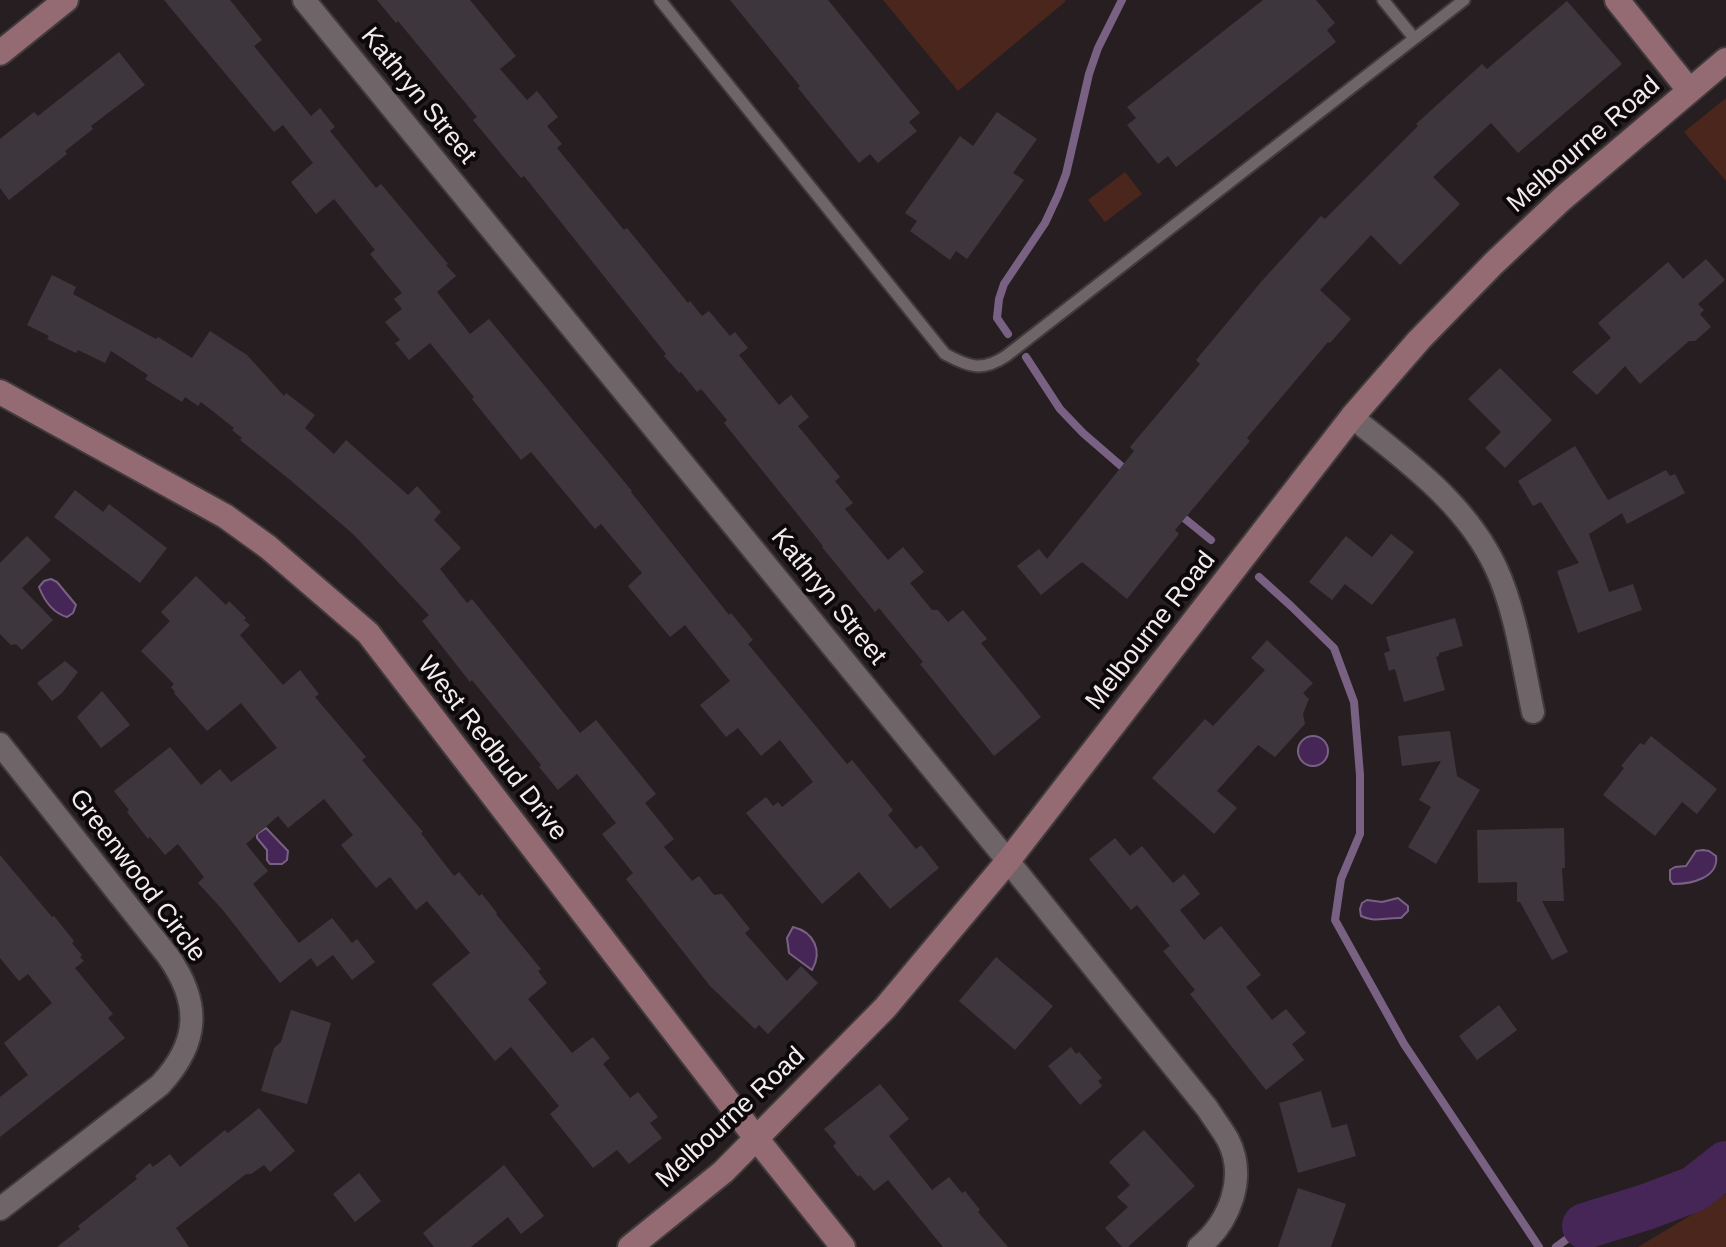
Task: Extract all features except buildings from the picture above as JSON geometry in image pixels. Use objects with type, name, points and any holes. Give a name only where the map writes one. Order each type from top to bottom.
[{"type":"street","points":[[0,53],[66,0]]},
{"type":"street","name":"Kathryn Street","points":[[304,0],[1207,1108],[1229,1141],[1237,1168],[1232,1203],[1211,1238],[1199,1247]]},
{"type":"street","points":[[1617,0],[1689,90]]},
{"type":"street","name":"Melbourne Road","points":[[630,1247],[723,1172],[885,1008],[1008,861],[1352,417],[1419,340],[1562,199],[1726,60]]},
{"type":"street","name":"West Redbud Drive","points":[[0,392],[225,516],[268,547],[368,633],[843,1247]]},
{"type":"street","points":[[1352,417],[1443,494],[1482,542],[1507,598],[1533,712]]},
{"type":"street","name":"Greenwood Circle","points":[[0,744],[173,964],[186,987],[191,1016],[191,1036],[183,1054],[160,1085],[0,1209]]},
{"type":"lane","points":[[660,0],[945,354],[961,363],[978,367],[992,365],[1006,356],[1464,0]]},
{"type":"lane","points":[[1383,0],[1414,38]]},
{"type":"shaded area","points":[[883,0],[1064,0],[1066,1],[958,91]]},
{"type":"shaded area","points":[[1726,98],[1726,181],[1684,132]]},
{"type":"shaded area","points":[[1125,172],[1142,194],[1105,222],[1088,200]]},
{"type":"shaded area","points":[[51,579],[76,605],[67,617],[50,605],[39,587]]},
{"type":"shaded area","points":[[1313,736],[1324,740],[1328,751],[1324,762],[1313,766],[1302,762],[1298,751],[1302,740]]},
{"type":"shaded area","points":[[266,828],[288,851],[287,860],[282,864],[270,864],[267,850],[257,838],[257,834]]},
{"type":"shaded area","points":[[1703,850],[1716,856],[1713,870],[1695,881],[1673,884],[1670,870],[1686,866],[1696,851]]},
{"type":"shaded area","points":[[1398,898],[1408,906],[1408,911],[1401,918],[1361,916],[1362,903],[1367,900],[1382,902]]},
{"type":"shaded area","points":[[793,927],[806,933],[814,943],[817,956],[812,970],[789,953],[787,938]]},
{"type":"shaded area","points":[[1726,1194],[1726,1247],[1638,1247]]},
{"type":"waterway","points":[[1008,334],[997,318],[1004,284],[1045,223],[1058,195],[1066,174],[1089,74],[1122,0]]},
{"type":"waterway","points":[[1026,357],[1060,409],[1128,472]]},
{"type":"waterway","points":[[1179,514],[1211,540]]},
{"type":"waterway","points":[[1259,577],[1334,648],[1354,702],[1360,775],[1360,834],[1341,879],[1335,920],[1404,1044],[1539,1247]]},
{"type":"waterway","points":[[1585,1226],[1694,1189],[1726,1164]]},
{"type":"waterway","points":[[1556,1247],[1585,1226]]}]
